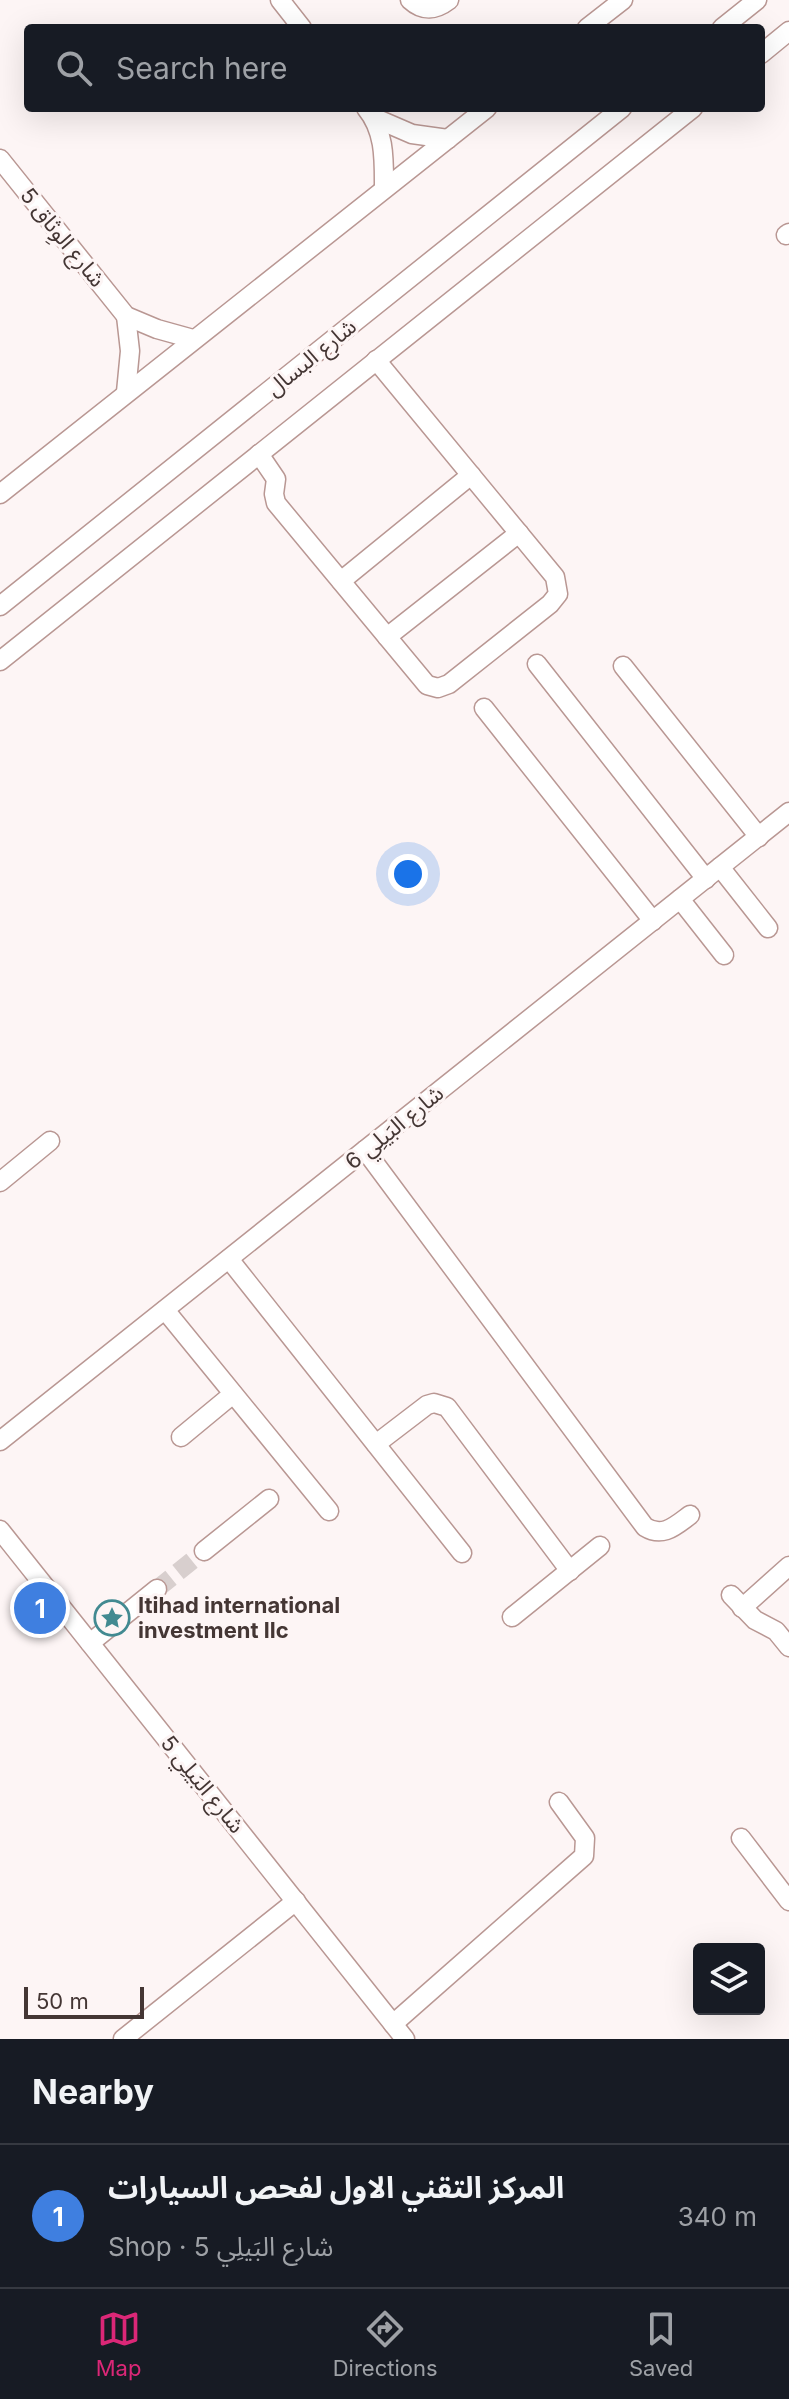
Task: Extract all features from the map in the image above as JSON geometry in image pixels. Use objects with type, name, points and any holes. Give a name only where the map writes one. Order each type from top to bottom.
[{"type":"street","points":[[280,0],[299,24]]},
{"type":"street","points":[[410,0],[422,8],[431,9],[449,0]]},
{"type":"street","points":[[592,24],[623,0]]},
{"type":"street","points":[[727,24],[757,0]]},
{"type":"street","points":[[765,51],[789,31]]},
{"type":"street","points":[[0,494],[482,112]]},
{"type":"street","name":"شارع البسال","points":[[0,606],[617,112]]},
{"type":"street","points":[[0,661],[688,112]]},
{"type":"street","points":[[370,113],[412,134],[448,139]]},
{"type":"street","points":[[370,113],[384,149],[384,187]]},
{"type":"street","name":"شارع الوِثاق 5","points":[[0,159],[126,316],[193,339]]},
{"type":"street","points":[[126,316],[130,351],[126,392]]},
{"type":"street","points":[[259,454],[276,479],[276,503],[427,685],[438,688],[449,684],[550,604],[558,594],[555,577],[376,360]]},
{"type":"street","points":[[341,581],[471,475]]},
{"type":"street","points":[[387,637],[519,533]]},
{"type":"street","points":[[537,664],[713,873],[768,928]]},
{"type":"street","points":[[623,666],[759,837]]},
{"type":"street","points":[[484,708],[653,921]]},
{"type":"street","name":"شارع البَيلِي 6","points":[[0,1441],[789,812]]},
{"type":"street","points":[[680,899],[724,955]]},
{"type":"street","points":[[0,1182],[50,1141]]},
{"type":"street","points":[[365,1150],[645,1527],[655,1532],[666,1531],[690,1515]]},
{"type":"street","points":[[229,1259],[462,1553]]},
{"type":"street","points":[[165,1310],[329,1511]]},
{"type":"street","points":[[181,1437],[233,1394]]},
{"type":"street","points":[[376,1444],[427,1405],[434,1403],[447,1407],[570,1571]]},
{"type":"street","points":[[204,1551],[269,1499]]},
{"type":"street","name":"شارع البَيلِي 5","points":[[0,1530],[405,2039]]},
{"type":"street","points":[[512,1617],[600,1546]]},
{"type":"street","points":[[789,1566],[736,1602],[755,1620],[776,1631],[789,1647]]},
{"type":"street","points":[[90,1643],[157,1589]]},
{"type":"street","points":[[393,2024],[584,1856],[585,1838],[559,1802]]},
{"type":"street","points":[[741,1838],[789,1901]]},
{"type":"street","points":[[123,2039],[296,1901]]},
{"type":"tunnel","points":[[157,1589],[204,1551]]},
{"type":"place","name":"المركز التقني الاول لفحص السيارات","points":[[40,1608]]},
{"type":"place","name":"Itihad international investment llc","points":[[112,1618]]}]
